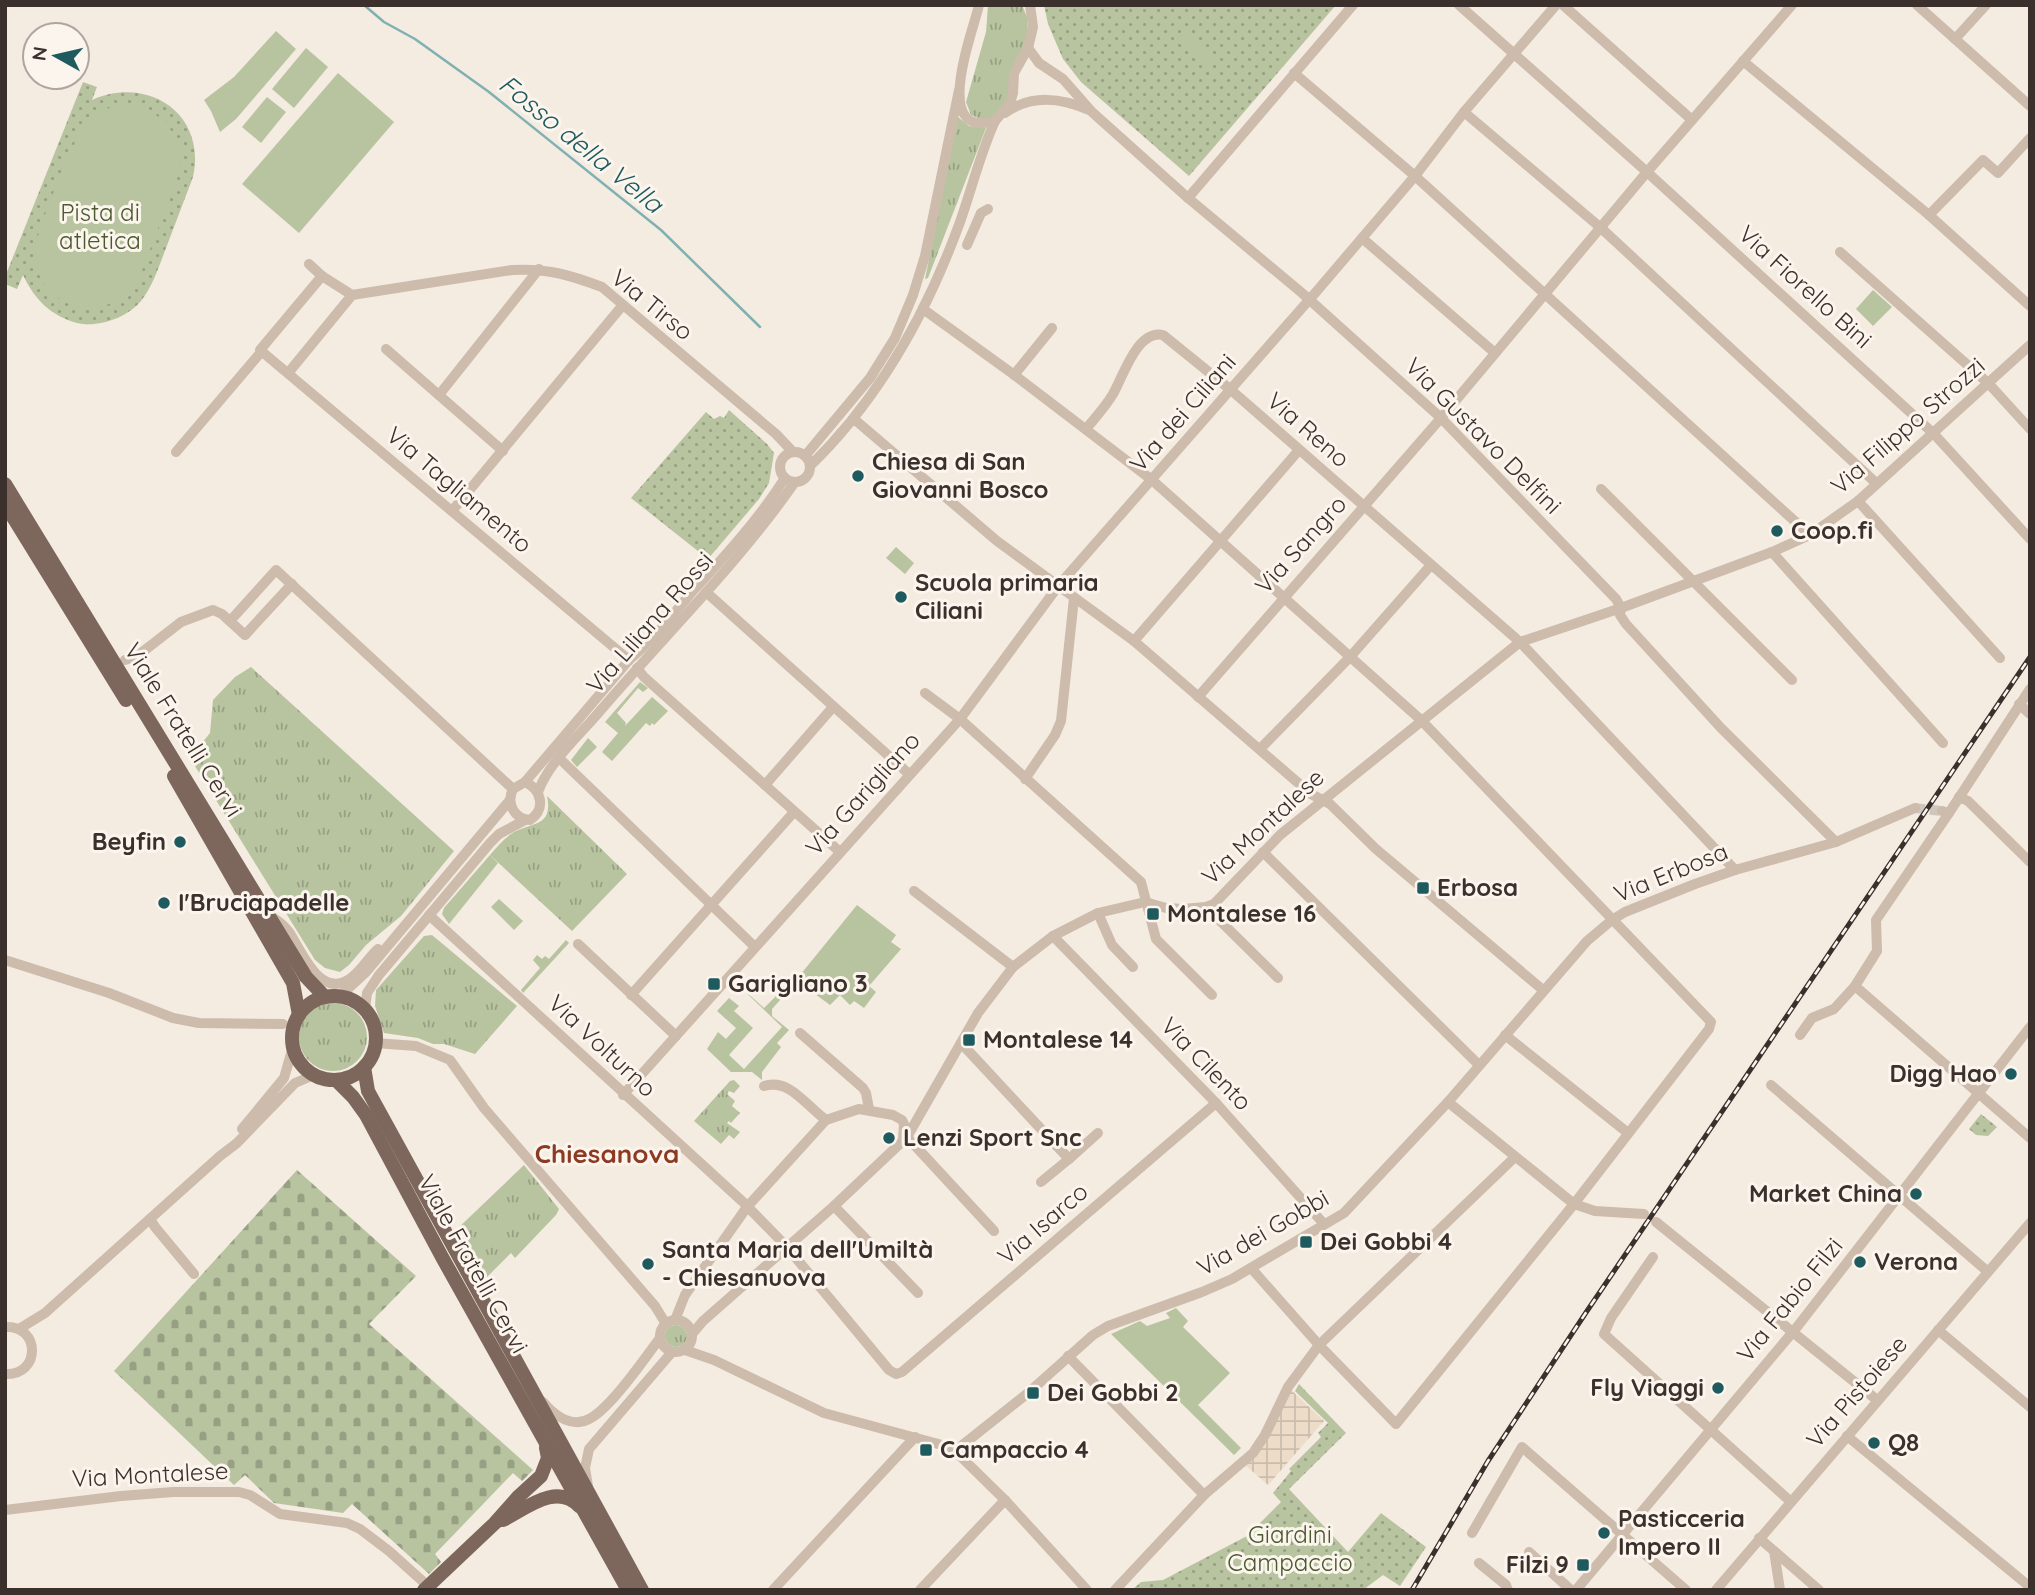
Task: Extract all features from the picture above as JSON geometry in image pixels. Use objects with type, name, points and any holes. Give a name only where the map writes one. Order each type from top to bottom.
[{"type":"main road","name":"Viale Fratelli Cervi","points":[[5,484],[306,977],[332,997],[353,1001],[365,1010]]},
{"type":"main road","name":"Viale Fratelli Cervi","points":[[5,505],[176,779],[289,976],[296,992],[299,1015],[293,1027],[293,1047]]},
{"type":"main road","points":[[299,1015],[310,1004],[332,997]]},
{"type":"main road","points":[[293,1047],[302,1066],[314,1075],[336,1080],[351,1076],[364,1067],[375,1043],[373,1026],[365,1010]]},
{"type":"main road","name":"Viale Fratelli Cervi","points":[[364,1067],[368,1091],[642,1590]]},
{"type":"main road","name":"Viale Fratelli Cervi","points":[[336,1080],[354,1097],[366,1115],[628,1590]]},
{"type":"main road","points":[[495,1523],[547,1467],[548,1458],[543,1437]]},
{"type":"main road","points":[[495,1523],[551,1496],[568,1497],[586,1514]]},
{"type":"main road","name":"Via Montalese","points":[[431,1587],[495,1523]]},
{"type":"street","name":"Via Liliana Rossi","points":[[525,820],[530,820],[538,813],[538,792],[542,782],[643,648],[790,480],[804,479],[808,461],[828,428],[870,379],[895,338],[914,295],[925,256],[979,5]]},
{"type":"street","points":[[790,480],[780,465],[789,454],[808,461],[854,419],[879,386],[907,341],[960,223],[984,144],[1012,98],[1014,73],[1028,48],[1033,27],[1030,5]]},
{"type":"street","points":[[1188,198],[1353,5]]},
{"type":"street","name":"Via Fiorello Bini","points":[[1459,5],[1934,434],[2030,539]]},
{"type":"street","name":"Via dei Ciliani","points":[[960,719],[1059,585],[1309,300],[1556,5]]},
{"type":"street","points":[[1563,5],[1692,120]]},
{"type":"street","name":"Via Sangro","points":[[1198,697],[1441,418],[1647,172],[1792,5]]},
{"type":"street","points":[[1917,5],[2030,106]]},
{"type":"street","points":[[1955,39],[1986,5]]},
{"type":"street","points":[[1028,48],[1039,63],[1069,84],[1092,112]]},
{"type":"street","points":[[1743,61],[1929,215],[2030,306]]},
{"type":"street","points":[[1294,73],[1415,176],[1810,535]]},
{"type":"street","points":[[959,90],[960,104],[966,118],[979,123],[998,119],[1021,105],[1050,99],[1062,100],[1092,112]]},
{"type":"street","name":"Via Gustavo Delfini","points":[[1092,112],[1441,418],[1616,600],[1626,624],[1712,718],[1836,842]]},
{"type":"street","points":[[1464,112],[1601,228],[1877,483]]},
{"type":"street","points":[[1929,215],[1983,160],[1998,173],[2030,138]]},
{"type":"street","points":[[967,245],[981,213],[988,209]]},
{"type":"street","points":[[1362,238],[1495,353]]},
{"type":"street","points":[[1840,252],[1989,384],[2030,429]]},
{"type":"street","points":[[289,372],[352,295],[322,276],[309,264]]},
{"type":"street","points":[[439,394],[539,269]]},
{"type":"street","name":"Via Tirso","points":[[352,295],[512,270],[539,269],[568,275],[602,287],[776,434],[789,454]]},
{"type":"street","points":[[176,452],[322,276]]},
{"type":"street","points":[[452,511],[622,306]]},
{"type":"street","points":[[923,309],[1152,480],[1421,720],[1711,1022],[1709,1029],[1574,1204],[1396,1424],[1319,1345],[1251,1268]]},
{"type":"street","points":[[1014,375],[1052,328]]},
{"type":"street","name":"Via Reno","points":[[1086,429],[1113,394],[1126,363],[1149,336],[1163,335],[1231,390],[1520,642],[1735,870]]},
{"type":"street","name":"Via Filippo Strozzi","points":[[1618,609],[1772,552],[1810,535],[1858,501],[2030,345]]},
{"type":"street","points":[[386,349],[503,451]]},
{"type":"street","name":"Via Tagliamento","points":[[261,351],[633,664],[644,677],[840,852]]},
{"type":"street","points":[[854,419],[998,541],[1134,641],[1311,794],[1324,799],[1376,849],[1543,990]]},
{"type":"street","points":[[1134,641],[1299,450]]},
{"type":"street","name":"Via Liliana Rossi","points":[[513,789],[526,782],[633,664],[706,592],[778,507],[790,480]]},
{"type":"street","points":[[1601,488],[1793,680]]},
{"type":"street","points":[[1858,501],[2000,658]]},
{"type":"street","points":[[1772,552],[1943,743]]},
{"type":"street","points":[[1260,749],[1350,657],[1430,565]]},
{"type":"street","points":[[230,621],[276,570],[513,789],[510,800],[360,979],[332,997]]},
{"type":"street","points":[[125,660],[136,657],[181,622],[213,610],[245,635],[292,584]]},
{"type":"street","points":[[706,592],[908,774]]},
{"type":"street","points":[[1025,779],[1055,735],[1061,721],[1074,598]]},
{"type":"street","name":"Via Montalese","points":[[692,1335],[703,1321],[834,1206],[907,1135],[978,1013],[1013,967],[1053,936],[1098,913],[1145,902],[1166,908],[1206,907],[1221,897],[1263,852],[1324,799],[1520,642],[1618,609]]},
{"type":"street","points":[[1800,1035],[1812,1018],[1834,1009],[1855,986],[1877,951],[1876,920],[1945,812],[1959,797],[2030,689]]},
{"type":"street","points":[[925,693],[960,719],[1141,882],[1156,939],[1212,996]]},
{"type":"street","points":[[2019,704],[2030,714]]},
{"type":"street","points":[[765,785],[833,707]]},
{"type":"street","name":"Via Garigliano","points":[[623,1095],[960,719]]},
{"type":"street","points":[[560,759],[755,947]]},
{"type":"street","points":[[526,782],[538,792]]},
{"type":"street","points":[[1959,797],[1968,801],[2030,862]]},
{"type":"street","points":[[365,1010],[371,985],[429,915],[490,843],[525,820],[516,814],[510,800]]},
{"type":"street","name":"Via Erbosa","points":[[1505,1035],[1587,941],[1612,920],[1695,884],[1836,842],[1915,808]]},
{"type":"street","points":[[631,995],[794,812]]},
{"type":"street","points":[[1263,852],[1479,1065]]},
{"type":"street","points":[[914,891],[1013,967]]},
{"type":"street","points":[[1206,907],[1278,978]]},
{"type":"street","points":[[1098,913],[1112,945],[1133,967]]},
{"type":"street","name":"Via Volturno","points":[[429,915],[747,1207],[780,1243],[786,1246],[889,1370],[896,1374]]},
{"type":"street","points":[[270,916],[287,929],[316,975],[328,982],[345,982],[377,950],[398,935]]},
{"type":"street","name":"Via Cilento","points":[[1053,936],[1216,1103],[1324,1224]]},
{"type":"street","points":[[578,944],[676,1036]]},
{"type":"street","points":[[5,960],[109,993],[173,1018],[199,1023],[283,1024]]},
{"type":"street","points":[[1855,986],[2030,1138]]},
{"type":"street","name":"Via Fabio Filzi","points":[[1529,1552],[1573,1590],[1792,1332],[2030,1027]]},
{"type":"street","points":[[800,1033],[863,1088],[869,1102],[869,1110]]},
{"type":"street","points":[[1505,1035],[1628,1133]]},
{"type":"street","name":"Via dei Gobbi","points":[[955,1451],[1028,1393],[1093,1335],[1118,1321],[1202,1292],[1251,1268],[1344,1213],[1448,1102],[1505,1035]]},
{"type":"street","points":[[375,1043],[416,1046],[450,1060],[484,1108],[655,1306],[670,1322],[685,1323],[714,1360]]},
{"type":"street","points":[[961,1043],[1069,1159]]},
{"type":"street","points":[[220,1156],[284,1078],[293,1047]]},
{"type":"street","points":[[19,1329],[45,1313],[237,1143],[295,1083],[314,1075]]},
{"type":"street","points":[[764,1086],[785,1084],[826,1120]]},
{"type":"street","points":[[1771,1085],[1987,1271]]},
{"type":"street","points":[[1448,1102],[1574,1204],[1604,1212],[1644,1214]]},
{"type":"street","name":"Via Isarco","points":[[896,1374],[902,1372],[1216,1103]]},
{"type":"street","points":[[535,1394],[561,1418],[576,1422],[590,1419],[634,1373],[660,1338],[685,1294],[747,1207],[826,1120],[850,1111],[869,1110],[902,1120],[907,1135],[994,1231]]},
{"type":"street","points":[[1041,1182],[1098,1133]]},
{"type":"street","points":[[1115,1590],[1204,1495],[1253,1453],[1289,1387],[1319,1345],[1515,1157]]},
{"type":"street","points":[[834,1206],[918,1293]]},
{"type":"street","points":[[150,1219],[194,1273]]},
{"type":"street","points":[[1656,1222],[1877,1400]]},
{"type":"street","name":"Via Pistoiese","points":[[1716,1590],[2030,1223]]},
{"type":"street","points":[[1653,1258],[1611,1318],[1604,1334],[1790,1501]]},
{"type":"street","points":[[30,1340],[45,1313]]},
{"type":"street","points":[[5,1327],[19,1329],[30,1340],[33,1348],[29,1363],[17,1373],[5,1374]]},
{"type":"street","points":[[1938,1330],[2030,1406]]},
{"type":"street","points":[[685,1350],[692,1335]]},
{"type":"street","points":[[660,1338],[664,1346],[672,1352]]},
{"type":"street","points":[[591,1495],[585,1468],[589,1449],[672,1352],[685,1350],[714,1360],[824,1413],[915,1437],[955,1451],[1005,1500],[1087,1590]]},
{"type":"street","points":[[1068,1356],[1204,1495]]},
{"type":"street","points":[[1847,1436],[2030,1587]]},
{"type":"street","points":[[773,1590],[915,1437]]},
{"type":"street","points":[[1472,1533],[1522,1447],[1686,1590]]},
{"type":"street","name":"Via Montalese","points":[[5,1510],[134,1495],[239,1492],[250,1495],[279,1514],[346,1523],[360,1529],[431,1587]]},
{"type":"street","points":[[920,1590],[1005,1500]]},
{"type":"street","points":[[1759,1538],[1819,1590]]},
{"type":"street","points":[[1774,1551],[1780,1590]]},
{"type":"street","points":[[1479,1563],[1506,1585],[1507,1590]]},
{"type":"green space","points":[[988,5],[1022,5],[1027,17],[1028,31],[1007,102],[991,118],[981,119],[971,115],[966,102],[986,32]]},
{"type":"green space","points":[[1044,5],[1336,5],[1189,176],[1081,82],[1063,59],[1048,24]]},
{"type":"green space","points":[[1183,30],[1214,56],[1207,64],[1176,38]]},
{"type":"green space","points":[[276,31],[296,49],[236,119],[220,132],[204,100],[234,77]]},
{"type":"green space","points":[[306,48],[328,67],[294,108],[272,89]]},
{"type":"green space","points":[[338,73],[394,122],[299,233],[242,184]]},
{"type":"green space","name":"Pista di atletica","points":[[91,85],[97,87],[92,100],[113,94],[133,93],[152,97],[169,105],[182,118],[191,135],[195,155],[193,177],[158,269],[149,289],[135,307],[120,317],[103,323],[77,323],[59,316],[44,305],[23,275],[17,289],[5,284],[5,277],[79,91],[91,91]]},
{"type":"green space","points":[[267,97],[286,112],[261,143],[242,127]]},
{"type":"green space","name":"Pista di atletica","points":[[132,105],[144,107],[166,122],[180,145],[181,159],[177,179],[140,276],[129,291],[116,301],[100,307],[83,307],[68,303],[54,294],[43,281],[36,264],[35,248],[43,222],[66,162],[88,121],[108,108]]},
{"type":"green space","points":[[958,117],[969,126],[986,128],[928,278],[925,279]]},
{"type":"green space","points":[[1873,290],[1892,307],[1873,326],[1856,309]]},
{"type":"green space","points":[[729,410],[774,453],[769,483],[759,499],[708,559],[631,498],[706,412],[714,419],[720,416],[724,418]]},
{"type":"green space","points":[[896,547],[914,563],[905,574],[886,558]]},
{"type":"green space","points":[[251,667],[454,851],[401,916],[366,945],[340,972],[325,968],[315,960],[190,758],[210,733],[213,700],[235,677]]},
{"type":"green space","points":[[640,682],[648,688],[643,692],[638,688],[617,713],[626,723],[625,726],[652,697],[668,711],[654,725],[646,723],[612,761],[602,752],[618,733],[605,722]]},
{"type":"green space","points":[[588,738],[597,747],[577,767],[571,760]]},
{"type":"green space","points":[[547,796],[627,874],[572,931],[490,855],[510,834],[544,818],[548,806]]},
{"type":"green space","points":[[490,855],[498,863],[449,924],[442,914],[444,908]]},
{"type":"green space","points":[[499,899],[523,921],[514,930],[491,907]]},
{"type":"green space","points":[[857,905],[896,935],[891,942],[901,949],[869,986],[876,992],[864,1008],[854,1001],[850,1005],[840,995],[830,1005],[796,980]]},
{"type":"green space","points":[[432,935],[517,1006],[475,1054],[418,1038],[384,1033],[375,1006],[376,990],[424,936]]},
{"type":"green space","points":[[566,940],[569,943],[523,993],[521,990],[540,968],[533,960],[537,955],[542,959],[545,956],[549,959]]},
{"type":"green space","points":[[735,982],[764,1008],[777,995],[781,999],[772,1009],[772,1016],[789,1030],[777,1043],[781,1047],[762,1072],[762,1080],[752,1072],[731,1072],[707,1049],[718,1032],[726,1039],[736,1028],[717,1011],[729,998],[739,1006],[734,1011],[753,1028],[729,1055],[744,1069],[782,1027]]},
{"type":"green space","points":[[333,1003],[346,1006],[357,1013],[364,1024],[367,1037],[364,1050],[357,1061],[346,1068],[333,1071],[320,1068],[309,1061],[302,1050],[299,1037],[302,1024],[309,1013],[320,1006]]},
{"type":"green space","points":[[734,1080],[740,1086],[734,1093],[729,1091],[727,1094],[735,1101],[732,1106],[740,1113],[731,1123],[727,1123],[740,1132],[734,1139],[729,1135],[721,1144],[694,1121],[730,1081]]},
{"type":"green space","points":[[1981,1114],[1997,1127],[1988,1136],[1976,1135],[1969,1129]]},
{"type":"green space","points":[[524,1165],[559,1209],[515,1258],[511,1253],[482,1282],[455,1231]]},
{"type":"green space","points":[[297,1170],[416,1276],[369,1324],[533,1470],[522,1481],[513,1473],[435,1554],[441,1562],[429,1574],[352,1504],[343,1513],[274,1503],[245,1475],[234,1485],[114,1371]]},
{"type":"green space","points":[[1176,1308],[1188,1321],[1183,1327],[1230,1373],[1198,1405],[1241,1448],[1234,1455],[1111,1334],[1140,1321],[1147,1326],[1170,1318],[1166,1313]]},
{"type":"green space","points":[[676,1325],[684,1328],[687,1336],[684,1344],[676,1347],[668,1344],[665,1336],[668,1328]]},
{"type":"green space","name":"Giardini Campaccio","points":[[1299,1384],[1346,1433],[1289,1489],[1348,1552],[1381,1513],[1426,1547],[1400,1586],[1383,1575],[1363,1590],[1132,1590],[1141,1582],[1163,1580],[1247,1536],[1281,1502],[1273,1493],[1291,1471],[1289,1469],[1321,1437],[1318,1433],[1328,1423],[1295,1391]]},
{"type":"shaded area","points":[[1288,1387],[1324,1421],[1268,1485],[1243,1463]]},
{"type":"waterway","name":"Fosso della Vella","points":[[364,5],[384,22],[415,39],[489,92],[661,230],[760,327]]},
{"type":"tunnel","points":[[1915,808],[1942,811]]},
{"type":"railway","points":[[1412,1590],[1488,1461],[1587,1311],[2030,657]]},
{"type":"place","name":"Chiesa di San Giovanni Bosco","points":[[858,476]]},
{"type":"place","name":"Coop.fi","points":[[1777,531]]},
{"type":"place","name":"Scuola primaria Ciliani","points":[[901,597]]},
{"type":"place","name":"Beyfin","points":[[180,842]]},
{"type":"place","name":"Erbosa","points":[[1423,888]]},
{"type":"place","name":"I'Bruciapadelle","points":[[164,903]]},
{"type":"place","name":"Montalese 16","points":[[1153,914]]},
{"type":"place","name":"Garigliano 3","points":[[714,984]]},
{"type":"place","name":"Montalese 14","points":[[969,1040]]},
{"type":"place","name":"Digg Hao","points":[[2011,1074]]},
{"type":"place","name":"Lenzi Sport Snc","points":[[889,1138]]},
{"type":"place","name":"Market China","points":[[1916,1194]]},
{"type":"place","name":"Dei Gobbi 4","points":[[1306,1242]]},
{"type":"place","name":"Verona","points":[[1860,1262]]},
{"type":"place","name":"Santa Maria dell'Umiltà - Chiesanuova","points":[[648,1264]]},
{"type":"place","name":"Fly Viaggi","points":[[1718,1388]]},
{"type":"place","name":"Dei Gobbi 2","points":[[1033,1393]]},
{"type":"place","name":"Q8","points":[[1874,1443]]},
{"type":"place","name":"Campaccio 4","points":[[926,1450]]},
{"type":"place","name":"Pasticceria Impero II","points":[[1604,1533]]},
{"type":"place","name":"Filzi 9","points":[[1583,1565]]},
{"type":"district","name":"Chiesanova","points":[[607,1154]]}]
